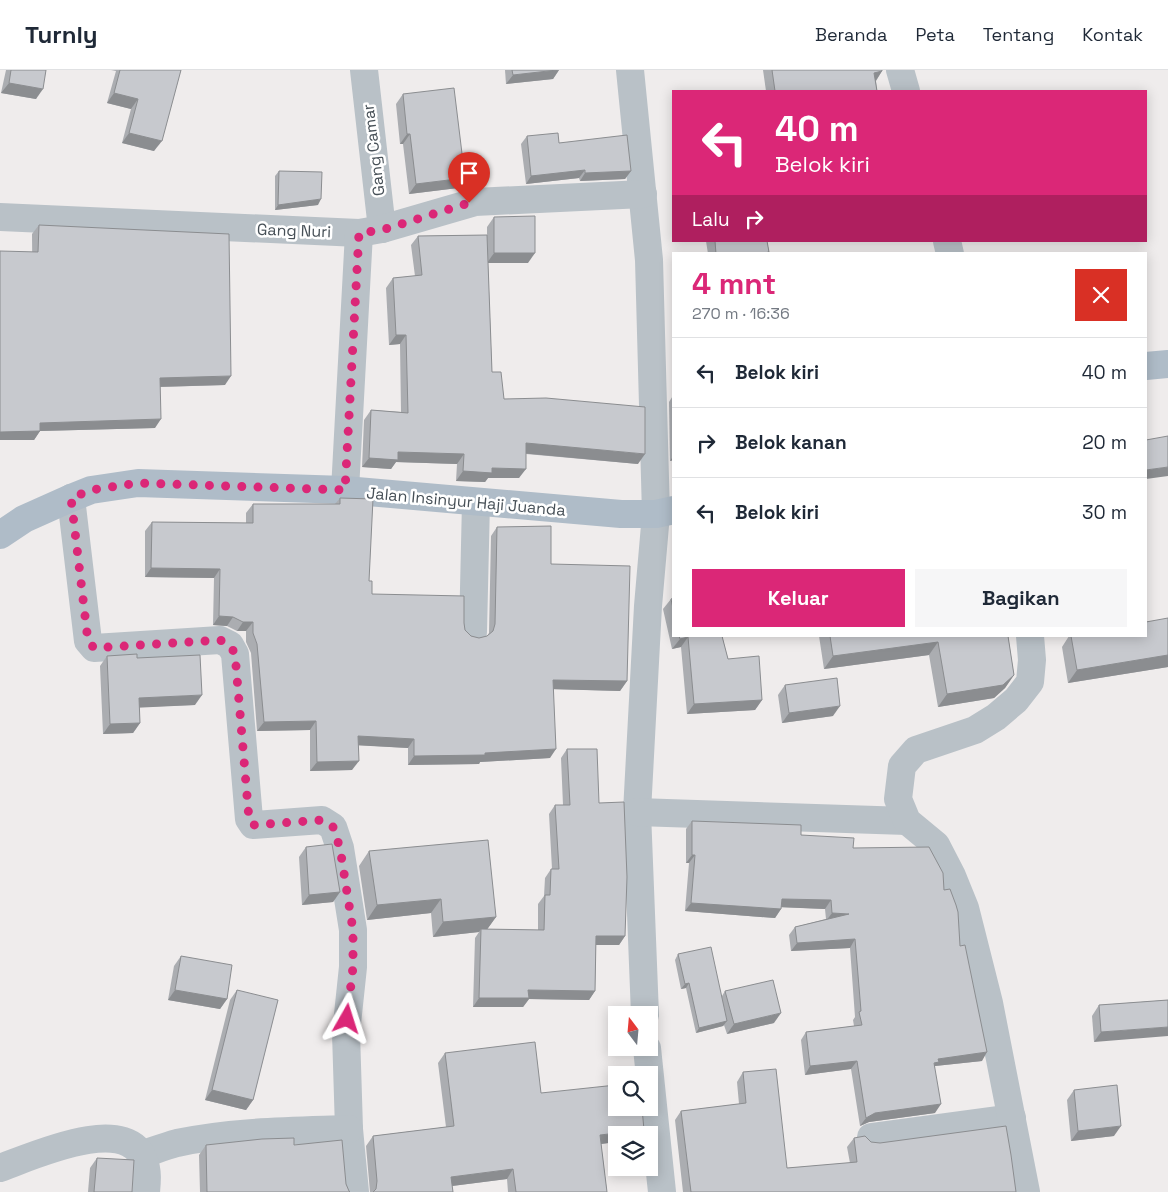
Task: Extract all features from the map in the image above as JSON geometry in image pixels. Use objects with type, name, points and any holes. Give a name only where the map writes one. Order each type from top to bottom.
[{"type":"main road","points":[[1147,366],[1168,364]]},
{"type":"main road","name":"Jalan Insinyur Haji Juanda","points":[[0,535],[24,519],[91,490],[138,483],[345,490],[621,514],[665,512]]},
{"type":"street","name":"Gang Camar","points":[[345,490],[371,231],[364,70]]},
{"type":"street","points":[[630,70],[649,260],[665,512],[648,606],[638,812],[645,1006]]},
{"type":"street","points":[[900,70],[906,90]]},
{"type":"street","name":"Gang Nuri","points":[[0,216],[371,231],[475,202],[643,194]]},
{"type":"street","points":[[71,498],[88,641],[94,648],[220,640],[230,645],[235,654],[249,819],[253,825],[322,820],[333,827],[340,848],[353,930],[353,967],[346,1033],[349,1129],[355,1192]]},
{"type":"street","points":[[473,632],[476,502]]},
{"type":"street","points":[[1026,1192],[989,1003],[965,908],[952,876],[936,845],[907,822],[898,799],[902,766],[916,750],[975,730],[996,717],[1016,700],[1030,682],[1032,660],[1030,637]]},
{"type":"street","points":[[638,812],[907,822]]},
{"type":"street","points":[[648,1056],[662,1192]]},
{"type":"street","points":[[871,1137],[1012,1118]]},
{"type":"street","points":[[141,1155],[177,1144],[225,1136],[297,1130],[349,1129]]},
{"type":"street","points":[[0,1168],[61,1146],[96,1138],[122,1140],[137,1150],[144,1161],[147,1181],[146,1192]]},
{"type":"building","points":[[11,70],[46,70],[43,89],[9,83]]},
{"type":"building","points":[[120,70],[181,70],[162,141],[129,133],[138,99],[114,93]]},
{"type":"building","points":[[512,70],[557,70],[513,75]]},
{"type":"building","points":[[772,70],[882,70],[874,73],[877,90],[775,90]]},
{"type":"building","points":[[454,88],[465,178],[416,184],[410,134],[407,134],[403,94]]},
{"type":"building","points":[[558,133],[559,143],[627,135],[631,171],[585,173],[585,170],[531,176],[527,136]]},
{"type":"building","points":[[279,171],[322,172],[321,199],[278,205]]},
{"type":"building","points":[[535,216],[535,253],[494,253],[494,217]]},
{"type":"building","points":[[39,225],[229,234],[231,376],[160,378],[161,419],[40,423],[40,431],[0,432],[0,251],[38,252]]},
{"type":"building","points":[[487,235],[492,372],[501,372],[504,399],[546,398],[645,407],[645,454],[526,443],[526,469],[492,468],[492,473],[463,471],[464,454],[398,452],[398,460],[369,458],[371,410],[408,413],[406,335],[396,335],[393,278],[422,275],[418,236]]},
{"type":"building","points":[[715,242],[767,242],[769,252],[716,252]]},
{"type":"building","points":[[1168,436],[1168,467],[1147,470],[1147,440]]},
{"type":"building","points":[[340,498],[373,499],[369,581],[372,581],[372,594],[464,596],[465,630],[471,636],[479,638],[487,636],[493,631],[495,624],[497,527],[551,526],[551,564],[630,566],[627,681],[553,680],[556,749],[485,753],[485,755],[414,756],[414,739],[358,736],[359,761],[317,762],[316,721],[264,722],[257,644],[253,633],[253,622],[243,622],[233,617],[219,616],[220,569],[151,568],[152,522],[253,523],[253,504],[340,504]]},
{"type":"building","points":[[1168,618],[1168,655],[1077,670],[1071,637],[1147,637],[1147,622]]},
{"type":"building","points":[[688,637],[722,637],[728,659],[759,656],[762,700],[694,704]]},
{"type":"building","points":[[830,637],[1008,637],[1014,675],[1003,685],[947,694],[938,642],[833,656]]},
{"type":"building","points":[[137,654],[137,658],[200,655],[202,695],[139,698],[140,723],[110,724],[107,656]]},
{"type":"building","points":[[837,678],[840,706],[789,713],[785,685]]},
{"type":"building","points":[[567,749],[597,749],[599,803],[624,802],[627,877],[625,936],[596,936],[595,991],[528,990],[529,998],[479,998],[481,929],[544,930],[545,895],[550,895],[551,869],[559,869],[555,805],[570,805]]},
{"type":"building","points":[[692,821],[801,825],[801,835],[854,838],[853,848],[929,847],[943,873],[944,890],[950,889],[958,912],[960,946],[965,945],[987,1052],[938,1059],[939,1062],[934,1063],[941,1104],[875,1113],[866,1118],[857,1061],[810,1066],[806,1032],[862,1025],[859,1012],[861,1011],[855,939],[797,943],[795,927],[849,914],[832,913],[831,900],[782,899],[781,909],[691,903],[695,855],[692,855]]},
{"type":"building","points":[[488,840],[496,917],[443,922],[441,899],[377,905],[369,851]]},
{"type":"building","points":[[332,844],[340,892],[309,895],[306,847]]},
{"type":"building","points":[[711,947],[727,1021],[699,1028],[689,983],[685,984],[678,954]]},
{"type":"building","points":[[181,956],[232,965],[227,999],[175,990]]},
{"type":"building","points":[[773,980],[781,1013],[734,1024],[725,991]]},
{"type":"building","points":[[237,990],[278,1000],[253,1100],[212,1090]]},
{"type":"building","points":[[1168,1000],[1168,1027],[1101,1032],[1099,1005]]},
{"type":"building","points":[[535,1042],[541,1093],[608,1086],[608,1116],[643,1116],[644,1126],[608,1126],[608,1134],[600,1135],[607,1192],[516,1192],[513,1169],[451,1177],[453,1192],[373,1192],[376,1189],[377,1181],[373,1136],[454,1126],[445,1053]]},
{"type":"building","points":[[776,1069],[787,1168],[857,1162],[854,1138],[865,1136],[871,1142],[880,1143],[1006,1126],[1016,1192],[691,1192],[681,1111],[746,1103],[743,1072]]},
{"type":"building","points":[[1117,1085],[1121,1126],[1078,1131],[1074,1090]]},
{"type":"building","points":[[294,1138],[294,1145],[342,1140],[346,1184],[350,1192],[207,1192],[206,1145],[262,1139]]},
{"type":"building","points":[[97,1158],[134,1160],[132,1192],[94,1192]]},
{"type":"route","points":[[347,1019],[353,967],[353,930],[340,848],[333,827],[322,820],[253,825],[249,819],[235,654],[230,645],[220,640],[94,648],[88,641],[71,498],[91,490],[138,483],[345,490],[359,233],[382,230],[469,203]]}]
